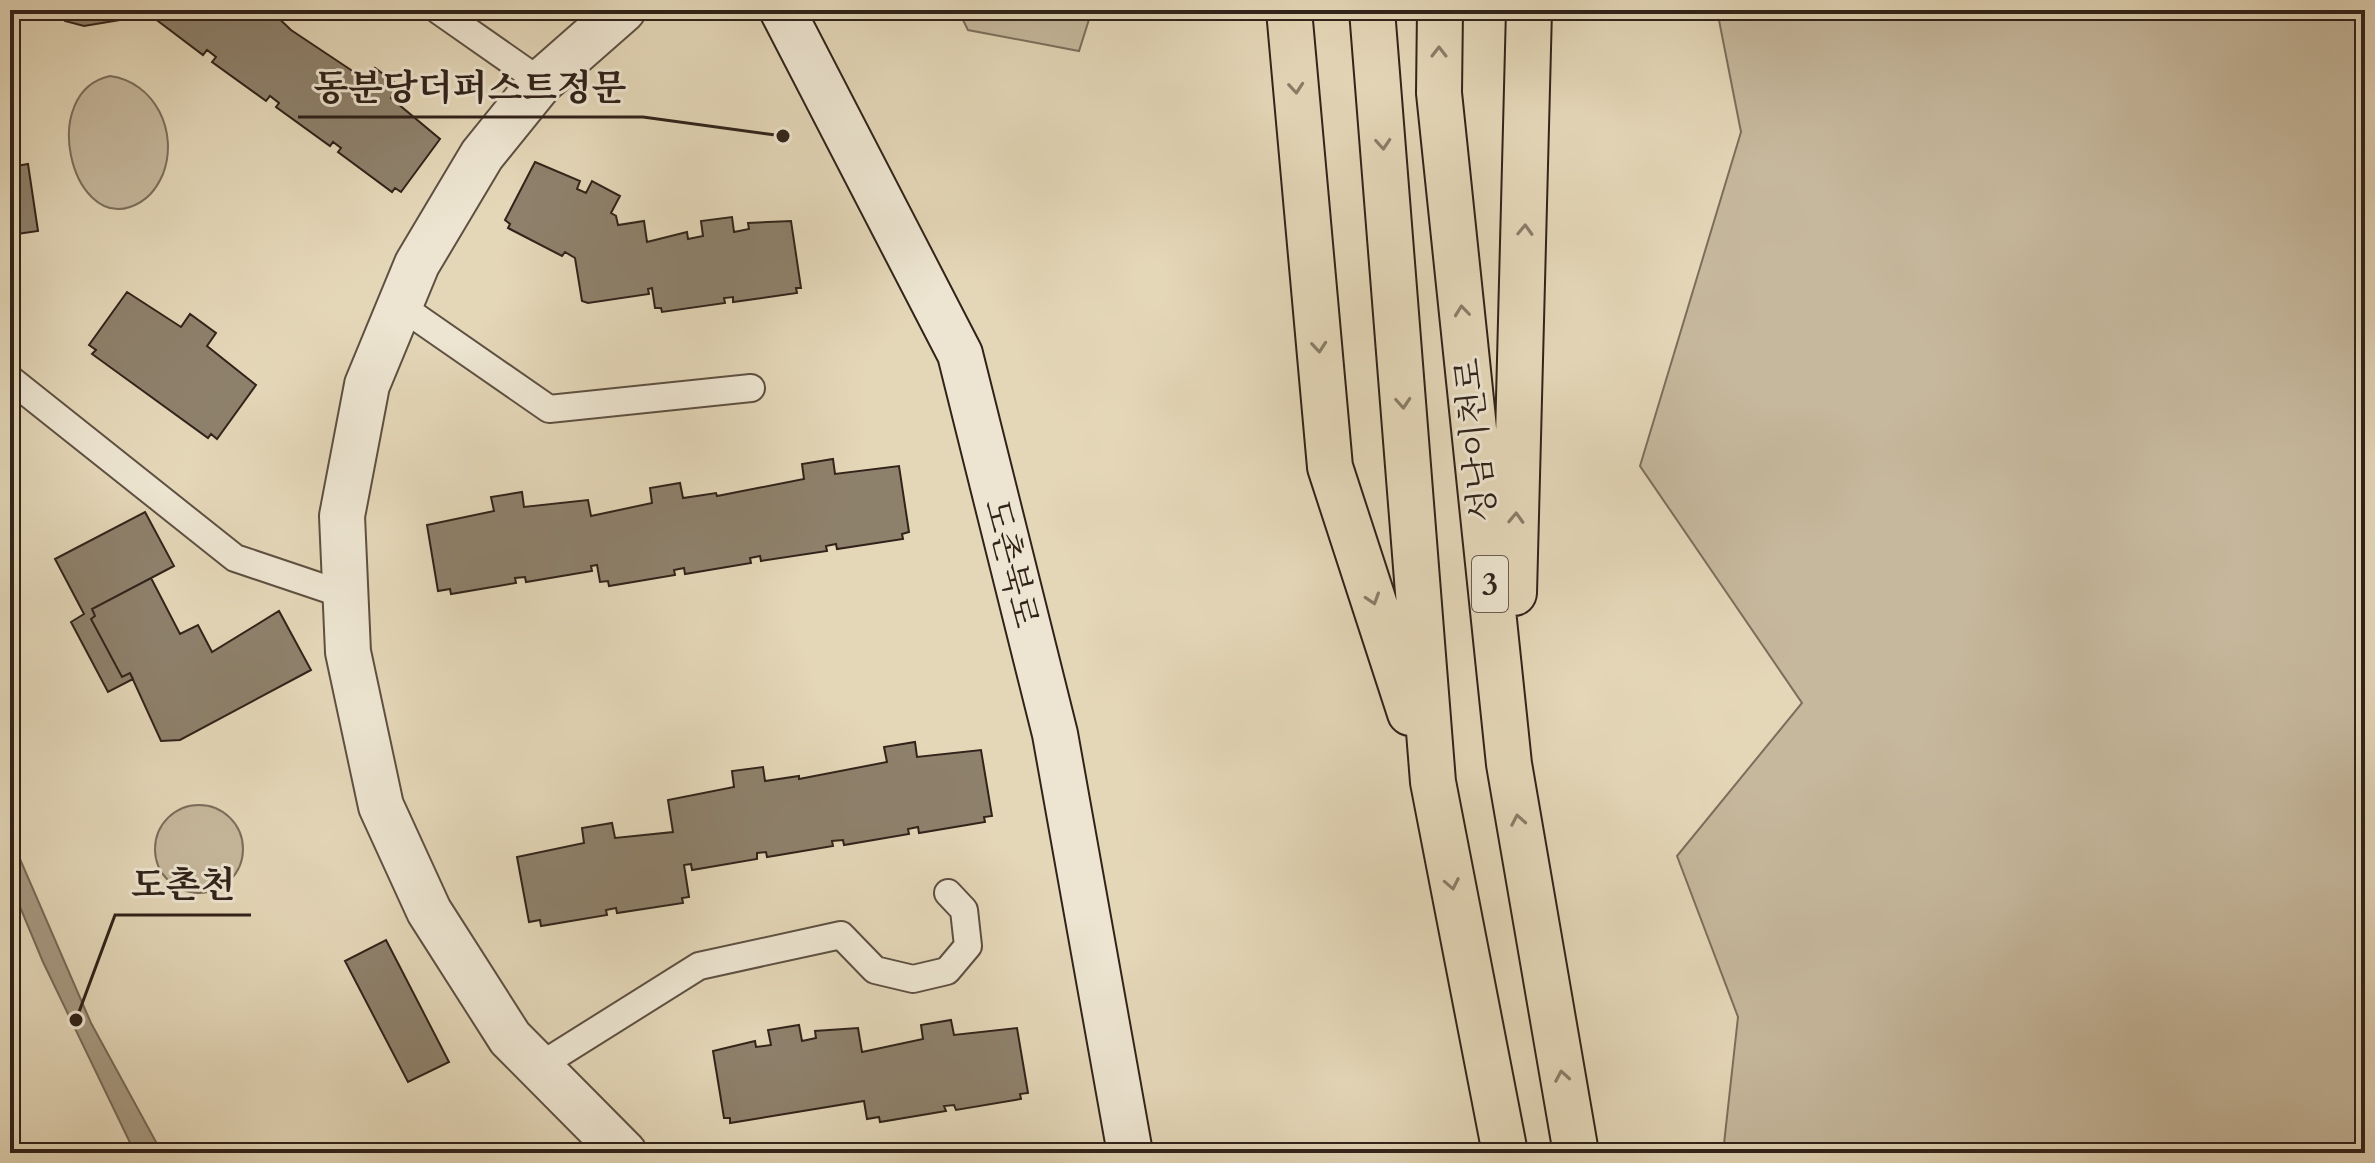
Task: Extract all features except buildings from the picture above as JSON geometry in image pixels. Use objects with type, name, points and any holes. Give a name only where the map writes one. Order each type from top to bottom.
[{"type":"highway","points":[[1289,10],[1330,467],[1433,782]]},
{"type":"highway","name":"성남이천로","points":[[1372,10],[1433,782],[1505,1153]]},
{"type":"highway","name":"성남이천로","points":[[1440,10],[1439,93],[1509,764],[1576,1153]]},
{"type":"highway","points":[[1509,764],[1529,10]]},
{"type":"street","points":[[623,10],[541,82],[482,155],[417,264],[367,385],[345,502],[345,595],[348,652],[381,806],[429,911],[510,1038],[624,1153]]},
{"type":"street","name":"도촌북로","points":[[782,10],[960,354],[1055,734],[1130,1153]]},
{"type":"lane","points":[[438,10],[541,82]]},
{"type":"lane","points":[[399,305],[549,409],[751,388]]},
{"type":"lane","points":[[10,379],[235,558],[345,595]]},
{"type":"lane","points":[[538,1067],[699,966],[841,935],[875,970],[913,979],[947,971],[968,946],[964,910],[948,893]]},
{"type":"shaded area","points":[[958,10],[1092,10],[1079,51],[968,30]]},
{"type":"shaded area","points":[[1717,10],[2365,10],[2365,1153],[1723,1153],[1738,1017],[1677,856],[1802,703],[1640,466],[1741,132]]},
{"type":"shaded area","points":[[110,76],[126,80],[151,99],[165,126],[168,142],[163,174],[157,185],[146,198],[130,207],[109,208],[92,197],[79,179],[71,155],[69,130],[74,106],[88,87]]},
{"type":"shaded area","points":[[199,805],[224,812],[236,824],[243,849],[236,874],[224,886],[199,893],[174,886],[162,874],[155,849],[162,824],[174,812]]},
{"type":"shaded area","points":[[10,836],[91,1023],[162,1153],[135,1153],[43,962],[10,883]]},
{"type":"place","name":"동분당더퍼스트정문","points":[[783,136]]},
{"type":"place","name":"도촌천","points":[[76,1020]]}]
